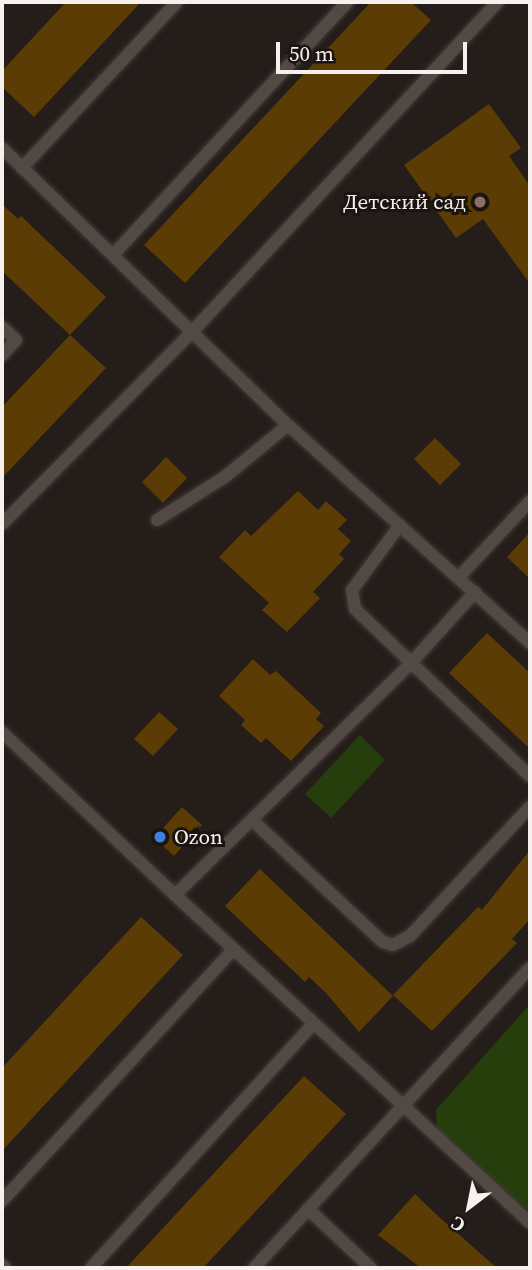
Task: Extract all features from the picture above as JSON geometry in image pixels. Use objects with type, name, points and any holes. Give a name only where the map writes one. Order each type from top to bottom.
[{"type":"lane","points":[[22,167],[177,2]]},
{"type":"lane","points":[[113,256],[346,2]]},
{"type":"lane","points":[[2,524],[192,332],[498,2]]},
{"type":"lane","points":[[2,148],[288,425],[530,643]]},
{"type":"lane","points":[[2,327],[16,340],[2,355]]},
{"type":"lane","points":[[157,520],[226,476],[288,425]]},
{"type":"lane","points":[[459,577],[530,501]]},
{"type":"lane","points":[[400,525],[352,590],[355,609],[530,776]]},
{"type":"lane","points":[[175,895],[410,664],[475,592]]},
{"type":"lane","points":[[2,732],[233,950],[530,1223]]},
{"type":"lane","points":[[252,820],[383,942],[393,944],[410,936],[530,807]]},
{"type":"lane","points":[[2,1201],[233,950]]},
{"type":"lane","points":[[254,1268],[530,968]]},
{"type":"lane","points":[[91,1268],[313,1024]]},
{"type":"lane","points":[[307,1209],[371,1268]]},
{"type":"green space","points":[[360,735],[385,760],[331,818],[305,794]]},
{"type":"green space","points":[[530,1004],[530,1213],[437,1130],[436,1110]]},
{"type":"building","points":[[66,2],[141,2],[34,117],[2,87],[2,71]]},
{"type":"building","points":[[371,2],[411,2],[431,20],[185,283],[144,245]]},
{"type":"building","name":"Детский сад","points":[[489,104],[521,148],[509,156],[530,186],[530,284],[483,219],[456,238],[404,165]]},
{"type":"building","points":[[2,204],[18,219],[21,216],[106,297],[70,335],[2,271]]},
{"type":"building","points":[[70,335],[106,368],[2,478],[2,407]]},
{"type":"building","points":[[435,438],[461,464],[440,485],[414,459]]},
{"type":"building","points":[[166,457],[187,478],[163,503],[142,482]]},
{"type":"building","points":[[298,491],[318,510],[326,501],[347,520],[338,529],[351,541],[339,554],[344,559],[313,592],[320,598],[287,632],[262,610],[269,603],[219,557],[245,530],[251,536]]},
{"type":"building","points":[[530,532],[530,579],[507,557]]},
{"type":"building","points":[[487,633],[530,673],[530,749],[449,673]]},
{"type":"building","points":[[253,659],[270,675],[276,671],[321,713],[316,719],[324,726],[291,761],[266,738],[261,743],[241,725],[245,720],[219,696]]},
{"type":"building","points":[[159,712],[178,729],[153,756],[134,739]]},
{"type":"building","points":[[182,807],[202,825],[174,856],[154,838]]},
{"type":"building","points":[[530,850],[530,919],[512,939],[517,943],[432,1031],[393,995],[478,907],[482,910]]},
{"type":"building","points":[[260,869],[393,996],[359,1032],[309,977],[305,982],[225,906]]},
{"type":"building","points":[[141,917],[183,955],[2,1151],[2,1068]]},
{"type":"building","points":[[304,1076],[346,1114],[203,1268],[126,1268]]},
{"type":"building","points":[[415,1194],[497,1268],[421,1268],[378,1235]]},
{"type":"place","name":"Детский сад","points":[[480,202]]},
{"type":"place","name":"Ozon","points":[[160,837]]}]
